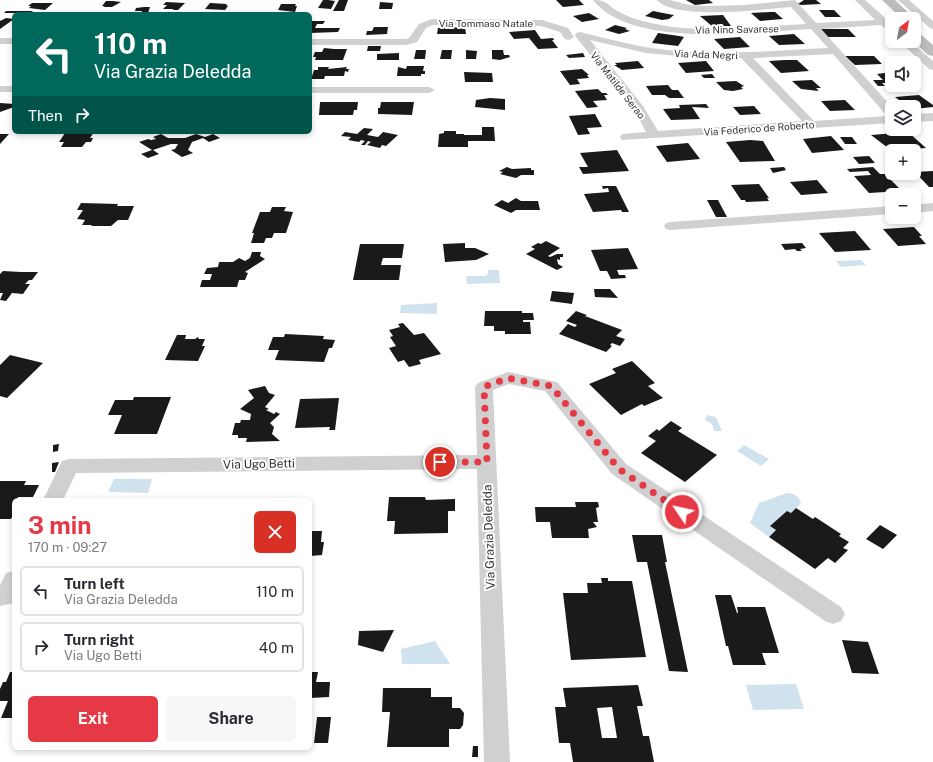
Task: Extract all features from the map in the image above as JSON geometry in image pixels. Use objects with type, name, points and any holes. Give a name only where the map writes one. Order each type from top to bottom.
[{"type":"street","name":"Via Nino Savarese","points":[[598,0],[615,14],[636,22],[667,29],[712,32],[884,22]]},
{"type":"street","points":[[662,0],[678,7],[695,9],[792,2],[885,106]]},
{"type":"street","points":[[860,0],[884,22]]},
{"type":"street","points":[[875,0],[888,12]]},
{"type":"street","points":[[888,0],[901,12]]},
{"type":"street","points":[[902,0],[933,26]]},
{"type":"street","name":"Via Tommaso Natale","points":[[312,42],[407,42],[413,40],[422,26],[432,22],[542,23],[564,30],[574,37]]},
{"type":"street","points":[[921,29],[933,40]]},
{"type":"street","name":"Via Ada Negri","points":[[574,37],[584,34],[629,46],[664,52],[704,55],[744,55],[836,51]]},
{"type":"street","name":"Via Matilde Serao","points":[[574,37],[639,108],[654,135]]},
{"type":"street","points":[[0,41],[12,41]]},
{"type":"street","points":[[921,41],[933,52]]},
{"type":"street","points":[[912,48],[933,68]]},
{"type":"street","points":[[744,55],[812,125]]},
{"type":"street","points":[[0,89],[12,89]]},
{"type":"street","points":[[312,90],[429,90]]},
{"type":"street","points":[[921,118],[933,117]]},
{"type":"street","name":"Via Federico de Roberto","points":[[626,137],[885,120]]},
{"type":"street","points":[[921,209],[933,208]]},
{"type":"street","points":[[671,226],[885,211]]},
{"type":"street","name":"Via Grazia Deledda","points":[[497,762],[484,387],[508,378],[551,386],[619,469],[833,614]]},
{"type":"street","name":"Via Ugo Betti","points":[[53,498],[69,466],[487,462]]},
{"type":"street","points":[[0,596],[6,596],[12,584]]},
{"type":"water","points":[[861,260],[866,265],[841,267],[836,261]]},
{"type":"water","points":[[488,270],[499,270],[500,283],[467,284],[466,276],[486,276],[488,274]]},
{"type":"water","points":[[437,303],[437,314],[400,313],[401,305]]},
{"type":"water","points":[[707,415],[716,417],[722,431],[714,431],[712,424],[705,420]]},
{"type":"water","points":[[744,445],[769,459],[761,466],[737,451]]},
{"type":"water","points":[[114,479],[152,479],[148,493],[108,492]]},
{"type":"water","points":[[787,493],[796,495],[801,503],[791,513],[787,511],[770,526],[776,530],[769,537],[750,523],[759,503]]},
{"type":"water","points":[[435,641],[450,664],[402,664],[401,649]]},
{"type":"water","points":[[796,684],[804,709],[753,710],[746,685]]},
{"type":"building","points":[[323,0],[335,1],[331,9],[318,8]]},
{"type":"building","points":[[339,0],[348,0],[344,11],[333,11]]},
{"type":"building","points":[[556,0],[579,0],[584,5],[563,7]]},
{"type":"building","points":[[686,0],[709,0],[713,3],[695,5]]},
{"type":"building","points":[[804,0],[816,0],[821,4],[798,4]]},
{"type":"building","points":[[106,1],[121,2],[112,7],[103,7],[105,6],[102,6]]},
{"type":"building","points":[[166,2],[185,3],[178,10],[172,10],[174,9],[163,9],[167,5],[163,5]]},
{"type":"building","points":[[380,2],[393,3],[392,9],[379,9]]},
{"type":"building","points":[[32,3],[53,3],[45,10],[29,8],[31,6],[28,6]]},
{"type":"building","points":[[210,3],[227,4],[226,5],[228,6],[225,10],[205,9]]},
{"type":"building","points":[[281,4],[296,4],[295,6],[297,6],[295,12],[278,10]]},
{"type":"building","points":[[150,7],[148,12],[135,11],[136,8]]},
{"type":"building","points":[[819,10],[834,10],[841,17],[825,17]]},
{"type":"building","points":[[6,11],[33,11],[32,12],[4,13]]},
{"type":"building","points":[[653,11],[674,15],[669,19],[662,20],[645,16]]},
{"type":"building","points":[[775,12],[783,19],[760,21],[751,13]]},
{"type":"building","points":[[589,13],[599,19],[582,22],[573,16]]},
{"type":"building","points":[[723,15],[731,26],[713,27],[700,16]]},
{"type":"building","points":[[6,18],[12,19],[12,20],[0,29],[0,21]]},
{"type":"building","points":[[312,21],[325,21],[323,24],[317,24],[315,28],[340,28],[338,32],[312,33]]},
{"type":"building","points":[[615,25],[627,28],[625,29],[630,31],[619,34],[605,30]]},
{"type":"building","points":[[374,27],[388,27],[387,34],[366,35],[367,31],[372,31]]},
{"type":"building","points":[[465,27],[466,34],[437,34],[438,28]]},
{"type":"building","points":[[821,29],[848,29],[856,37],[828,37]]},
{"type":"building","points":[[535,30],[541,39],[553,38],[554,40],[552,40],[558,48],[538,49],[529,38],[514,39],[509,32]]},
{"type":"building","points":[[658,33],[684,37],[678,46],[652,43]]},
{"type":"building","points":[[794,34],[805,44],[779,45],[769,36]]},
{"type":"building","points":[[740,37],[750,47],[724,49],[714,39]]},
{"type":"building","points":[[368,46],[381,46],[380,51],[367,51]]},
{"type":"building","points":[[324,48],[347,49],[343,60],[315,60],[316,57],[313,57],[315,52],[322,52]]},
{"type":"building","points":[[416,50],[426,50],[425,59],[414,59]]},
{"type":"building","points":[[442,50],[452,50],[451,59],[440,59]]},
{"type":"building","points":[[466,50],[477,51],[476,59],[466,59]]},
{"type":"building","points":[[492,50],[503,50],[504,55],[509,55],[510,57],[500,60],[492,59]]},
{"type":"building","points":[[399,53],[399,60],[377,60],[377,54]]},
{"type":"building","points":[[583,53],[585,57],[569,58],[566,55]]},
{"type":"building","points":[[845,56],[874,56],[882,64],[855,65]]},
{"type":"building","points":[[797,60],[809,71],[781,73],[769,61]]},
{"type":"building","points":[[638,61],[644,68],[622,70],[614,65],[617,65],[615,63]]},
{"type":"building","points":[[706,61],[714,71],[686,73],[678,63]]},
{"type":"building","points":[[407,66],[424,66],[423,71],[425,71],[425,74],[421,74],[421,76],[397,76],[398,67],[406,69]]},
{"type":"building","points":[[318,67],[329,67],[328,69],[347,67],[346,69],[349,69],[348,72],[345,71],[344,76],[325,76],[324,79],[312,79],[314,70],[318,70]]},
{"type":"building","points":[[582,69],[589,75],[587,75],[589,78],[577,79],[580,84],[570,85],[560,71]]},
{"type":"building","points":[[464,72],[492,73],[493,82],[465,82]]},
{"type":"building","points":[[885,73],[885,83],[882,83],[885,86],[878,86],[873,80],[883,80],[877,74]]},
{"type":"building","points":[[712,74],[715,78],[704,78],[701,75]]},
{"type":"building","points":[[812,80],[821,88],[816,88],[819,91],[801,89],[792,81]]},
{"type":"building","points":[[736,81],[744,86],[741,87],[743,89],[733,91],[724,90],[716,82]]},
{"type":"building","points":[[668,85],[672,90],[678,90],[684,98],[669,98],[665,95],[652,95],[646,86]]},
{"type":"building","points":[[598,89],[602,93],[606,93],[608,95],[604,95],[607,100],[593,101],[598,107],[587,108],[575,91]]},
{"type":"building","points":[[919,95],[933,105],[933,107],[921,108],[921,100],[899,100],[895,97]]},
{"type":"building","points":[[490,98],[505,99],[505,110],[475,107],[476,100]]},
{"type":"building","points":[[845,100],[855,110],[830,111],[821,101]]},
{"type":"building","points":[[320,102],[358,102],[357,110],[354,110],[353,115],[319,115]]},
{"type":"building","points":[[381,102],[414,102],[412,115],[378,114],[378,108],[380,108]]},
{"type":"building","points":[[0,103],[12,104],[12,108],[0,112]]},
{"type":"building","points":[[706,104],[709,108],[692,107],[700,119],[671,120],[663,109],[680,108],[679,105]]},
{"type":"building","points":[[754,106],[761,114],[740,115],[733,107]]},
{"type":"building","points":[[595,114],[602,127],[587,128],[590,134],[578,135],[569,116]]},
{"type":"building","points":[[482,127],[494,127],[495,141],[468,141],[468,147],[438,147],[439,134],[444,133],[444,131],[456,131],[456,134],[464,135],[482,135]]},
{"type":"building","points":[[364,128],[373,129],[367,135],[378,137],[383,132],[398,135],[386,146],[382,145],[380,148],[367,145],[371,142],[368,141],[365,145],[361,145],[365,141],[361,140],[359,142],[348,140],[351,137],[341,136],[345,132],[357,134]]},
{"type":"building","points":[[0,134],[9,134],[0,144]]},
{"type":"building","points":[[64,134],[93,134],[90,138],[93,138],[91,142],[86,142],[82,147],[61,147],[64,142],[59,142]]},
{"type":"building","points":[[161,134],[168,138],[185,138],[196,134],[205,137],[213,134],[220,138],[209,142],[203,138],[192,142],[188,150],[193,153],[182,157],[171,150],[175,149],[178,144],[171,144],[153,150],[159,154],[148,158],[141,154],[152,150],[139,142],[148,139],[156,139],[153,137]]},
{"type":"building","points":[[885,134],[885,136],[912,136],[926,148],[921,148],[921,144],[885,144],[885,146],[871,135]]},
{"type":"building","points":[[831,136],[844,150],[812,153],[803,139]]},
{"type":"building","points":[[840,137],[852,137],[857,144],[845,144]]},
{"type":"building","points":[[750,140],[763,141],[775,161],[740,162],[726,142]]},
{"type":"building","points":[[688,143],[700,159],[667,162],[656,146]]},
{"type":"building","points":[[617,150],[629,171],[583,174],[579,167],[588,167],[580,153]]},
{"type":"building","points":[[869,156],[875,163],[859,164],[853,157]]},
{"type":"building","points":[[507,167],[512,169],[531,168],[531,170],[534,170],[534,175],[521,175],[516,178],[500,174],[503,172],[499,171]]},
{"type":"building","points":[[784,167],[786,170],[773,173],[770,168]]},
{"type":"building","points":[[873,167],[880,174],[885,174],[885,180],[891,180],[899,188],[885,188],[885,192],[869,193],[854,176],[871,175],[868,171],[850,172],[847,169]]},
{"type":"building","points":[[933,171],[933,187],[929,187],[921,178],[921,172]]},
{"type":"building","points":[[817,180],[828,193],[801,195],[790,182]]},
{"type":"building","points":[[759,184],[769,198],[767,198],[769,201],[746,202],[745,200],[741,200],[731,185]]},
{"type":"building","points":[[602,186],[616,186],[629,212],[622,212],[621,210],[593,212],[584,194],[609,192],[608,188],[603,189]]},
{"type":"building","points":[[516,198],[521,201],[538,201],[540,210],[516,210],[511,213],[494,205],[502,200],[508,203]]},
{"type":"building","points":[[707,200],[718,200],[727,217],[716,217]]},
{"type":"building","points":[[81,203],[134,206],[128,220],[118,220],[111,226],[91,226],[92,225],[82,225],[85,220],[77,219],[83,210],[77,210]]},
{"type":"building","points":[[272,207],[286,207],[284,211],[293,212],[286,233],[274,233],[272,238],[266,238],[264,243],[251,243],[254,233],[252,233],[260,212],[270,212]]},
{"type":"building","points":[[914,227],[922,236],[919,236],[926,244],[898,246],[883,229]]},
{"type":"building","points":[[855,231],[871,250],[835,252],[819,233]]},
{"type":"building","points":[[546,241],[560,248],[548,256],[550,257],[557,254],[563,254],[563,257],[560,257],[560,260],[557,259],[558,264],[563,267],[557,270],[526,254],[535,249],[531,247]]},
{"type":"building","points":[[465,243],[465,248],[475,248],[489,254],[476,260],[445,262],[443,244]]},
{"type":"building","points":[[802,243],[806,248],[800,249],[802,251],[797,251],[795,249],[785,250],[781,244]]},
{"type":"building","points":[[360,244],[404,244],[402,258],[383,258],[381,265],[401,265],[399,280],[353,280]]},
{"type":"building","points":[[628,248],[638,269],[617,270],[619,275],[625,275],[626,278],[611,279],[607,271],[600,271],[591,250]]},
{"type":"building","points":[[252,252],[261,252],[260,256],[265,259],[245,272],[248,273],[245,280],[239,280],[237,287],[200,287],[202,280],[210,280],[212,274],[204,274],[207,268],[218,267],[219,262],[233,262],[239,258],[245,261],[250,258]]},
{"type":"building","points":[[3,271],[38,272],[32,280],[29,280],[25,284],[30,284],[23,294],[12,293],[6,301],[0,300],[3,293],[0,293],[0,274]]},
{"type":"building","points":[[594,289],[610,289],[618,298],[595,297]]},
{"type":"building","points":[[552,291],[574,293],[572,304],[550,301]]},
{"type":"building","points":[[485,311],[522,311],[522,313],[533,313],[534,320],[523,320],[523,322],[530,322],[531,334],[505,334],[505,331],[494,331],[494,326],[484,326]]},
{"type":"building","points":[[576,311],[622,330],[616,336],[625,339],[620,346],[612,343],[610,345],[612,346],[606,352],[559,334],[568,324],[575,327],[577,325],[566,321]]},
{"type":"building","points":[[403,323],[414,335],[424,333],[441,354],[419,360],[421,364],[409,367],[404,360],[398,362],[389,348],[396,346],[390,337],[393,336],[389,330],[400,327],[398,324]]},
{"type":"building","points":[[285,334],[324,336],[323,339],[335,340],[332,348],[329,348],[324,362],[275,360],[279,350],[268,350],[273,337],[284,337]]},
{"type":"building","points":[[177,335],[186,335],[185,339],[195,339],[198,337],[199,339],[205,339],[202,346],[205,346],[198,361],[165,360]]},
{"type":"building","points":[[10,355],[43,363],[7,398],[0,396],[0,365]]},
{"type":"building","points":[[632,361],[655,383],[648,386],[663,398],[644,406],[642,404],[621,415],[589,384],[616,373],[612,369]]},
{"type":"building","points":[[265,386],[269,393],[275,395],[265,407],[269,409],[266,410],[274,414],[276,412],[280,414],[270,423],[274,427],[272,434],[280,441],[246,442],[247,438],[238,438],[238,435],[232,435],[235,423],[240,423],[241,420],[250,420],[251,414],[240,409],[254,398],[248,390]]},
{"type":"building","points":[[134,397],[171,397],[157,434],[114,434],[122,415],[108,415],[115,400],[133,400]]},
{"type":"building","points":[[339,398],[335,430],[329,430],[330,427],[295,428],[300,399]]},
{"type":"building","points":[[671,421],[682,428],[678,431],[717,455],[685,482],[641,453],[656,441],[648,436],[657,429],[659,431]]},
{"type":"building","points":[[59,444],[58,451],[53,452],[53,445]]},
{"type":"building","points":[[59,462],[55,472],[52,472],[52,463]]},
{"type":"building","points":[[0,481],[26,481],[24,485],[39,485],[33,497],[12,498],[11,519],[0,519]]},
{"type":"building","points":[[389,497],[425,497],[426,500],[455,499],[455,511],[448,511],[448,533],[394,534],[395,521],[387,521]]},
{"type":"building","points":[[575,502],[598,502],[599,507],[596,508],[598,522],[593,522],[597,527],[588,529],[589,538],[552,538],[550,522],[536,522],[535,507],[576,507]]},
{"type":"building","points":[[796,508],[813,519],[815,517],[841,534],[839,536],[849,542],[843,548],[848,550],[835,563],[828,558],[815,569],[769,537],[776,530],[770,526],[787,511],[791,513]]},
{"type":"building","points":[[880,525],[897,535],[883,549],[866,539]]},
{"type":"building","points":[[312,531],[322,531],[321,542],[324,542],[322,555],[312,556]]},
{"type":"building","points":[[632,535],[662,535],[667,562],[665,562],[688,672],[669,671],[647,562],[637,562]]},
{"type":"building","points":[[601,578],[608,578],[608,581],[632,581],[646,657],[571,660],[563,593],[588,593],[587,583],[602,583]]},
{"type":"building","points":[[715,595],[731,595],[737,613],[737,607],[765,607],[779,653],[762,653],[766,665],[733,665],[728,646],[726,646]]},
{"type":"building","points":[[394,630],[383,652],[358,645],[359,631]]},
{"type":"building","points":[[842,640],[868,642],[879,674],[852,673]]},
{"type":"building","points":[[10,672],[12,672],[12,718],[1,718],[8,701],[0,701],[0,689],[3,682],[6,682]]},
{"type":"building","points":[[312,672],[318,672],[316,682],[330,682],[329,697],[312,698]]},
{"type":"building","points":[[638,685],[643,706],[637,706],[643,736],[649,736],[654,762],[573,762],[570,743],[559,743],[555,707],[566,707],[563,688]],"holes":[[[612,707],[617,738],[602,738],[597,708]]]},
{"type":"building","points":[[383,688],[431,688],[431,697],[452,697],[452,708],[460,708],[464,713],[463,725],[460,729],[449,729],[449,747],[387,747],[390,712],[382,712]]},
{"type":"building","points":[[317,717],[331,717],[328,743],[314,743]]},
{"type":"building","points":[[473,746],[478,746],[478,757],[472,757]]},
{"type":"route","points":[[440,462],[487,462],[484,387],[508,378],[551,386],[586,426],[619,469],[682,512]]}]
